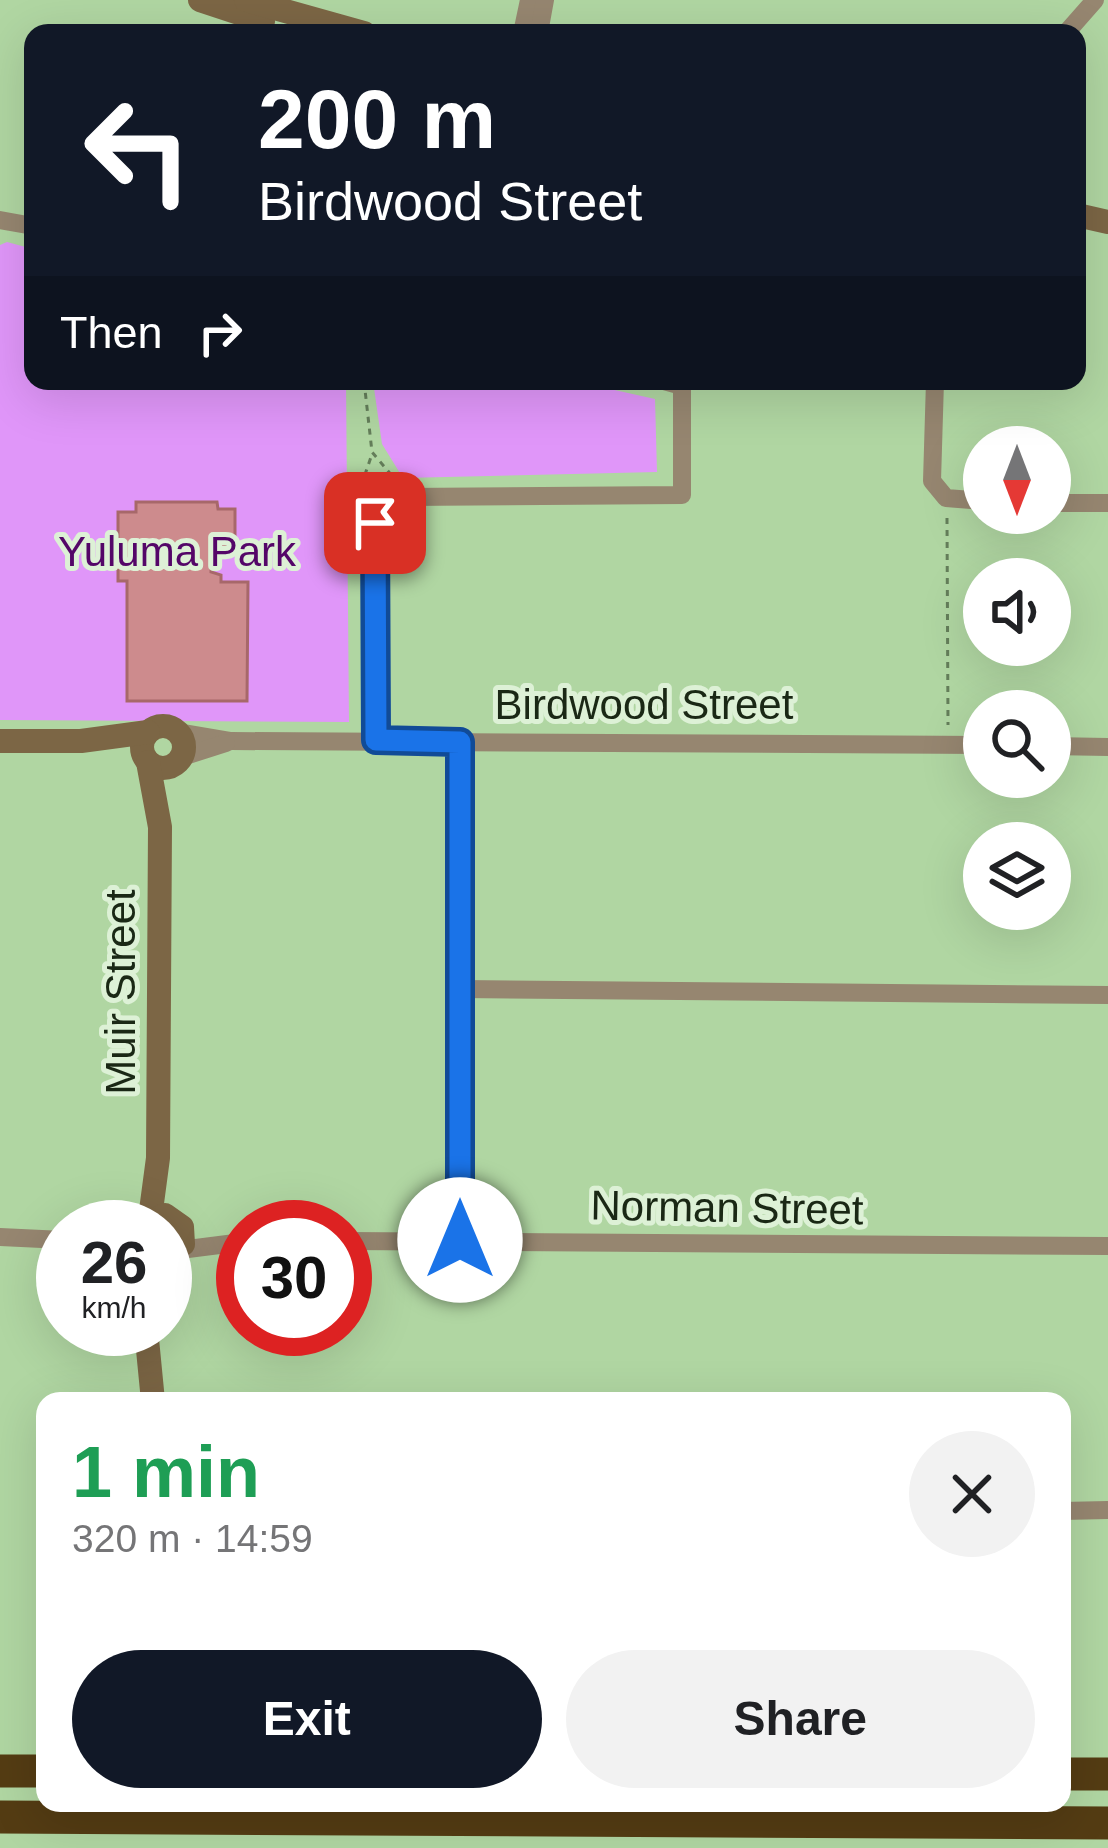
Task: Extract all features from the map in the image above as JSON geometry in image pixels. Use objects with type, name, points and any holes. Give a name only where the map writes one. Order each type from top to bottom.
[{"type":"highway","points":[[0,1771],[36,1771]]},
{"type":"highway","points":[[1071,1774],[1108,1774]]},
{"type":"highway","points":[[0,1817],[114,1812]]},
{"type":"highway","points":[[305,1812],[1108,1823]]},
{"type":"street","points":[[200,0],[273,24]]},
{"type":"street","points":[[246,0],[332,24]]},
{"type":"street","points":[[1074,24],[1095,0]]},
{"type":"street","points":[[376,740],[375,523],[404,496],[682,495],[682,390]]},
{"type":"street","points":[[934,390],[932,481],[946,499],[963,500]]},
{"type":"street","points":[[1071,502],[1108,503]]},
{"type":"street","points":[[0,741],[81,741],[147,750],[158,767],[178,751],[163,725],[147,750]]},
{"type":"street","name":"Birdwood Street","points":[[178,751],[231,741],[963,744]]},
{"type":"street","points":[[460,742],[460,1240]]},
{"type":"street","points":[[1071,746],[1108,747]]},
{"type":"street","name":"Muir Street","points":[[147,750],[160,827],[160,1200]]},
{"type":"street","name":"Muir Street","points":[[160,827],[178,751]]},
{"type":"street","points":[[460,989],[1108,995]]},
{"type":"street","points":[[0,1237],[36,1239]]},
{"type":"street","name":"Norman Street","points":[[372,1241],[1108,1246]]},
{"type":"street","points":[[149,1356],[153,1390]]},
{"type":"street","points":[[153,1390],[159,1356]]},
{"type":"street","points":[[1071,1510],[1108,1510]]},
{"type":"path","points":[[357,499],[372,452],[365,390]]},
{"type":"path","points":[[372,452],[404,496]]},
{"type":"path","points":[[946,499],[948,744]]},
{"type":"green space","name":"Yuluma Park","points":[[0,245],[24,247],[24,390],[346,390],[349,722],[0,720]]},
{"type":"green space","points":[[374,390],[614,390],[655,399],[657,472],[403,478],[382,444]]},
{"type":"building","points":[[136,502],[217,502],[218,509],[235,509],[235,547],[211,547],[211,572],[221,575],[221,582],[248,582],[247,701],[127,701],[127,581],[118,581],[118,512],[136,512]]},
{"type":"route","points":[[375,523],[376,740],[460,742],[460,1240]]}]
